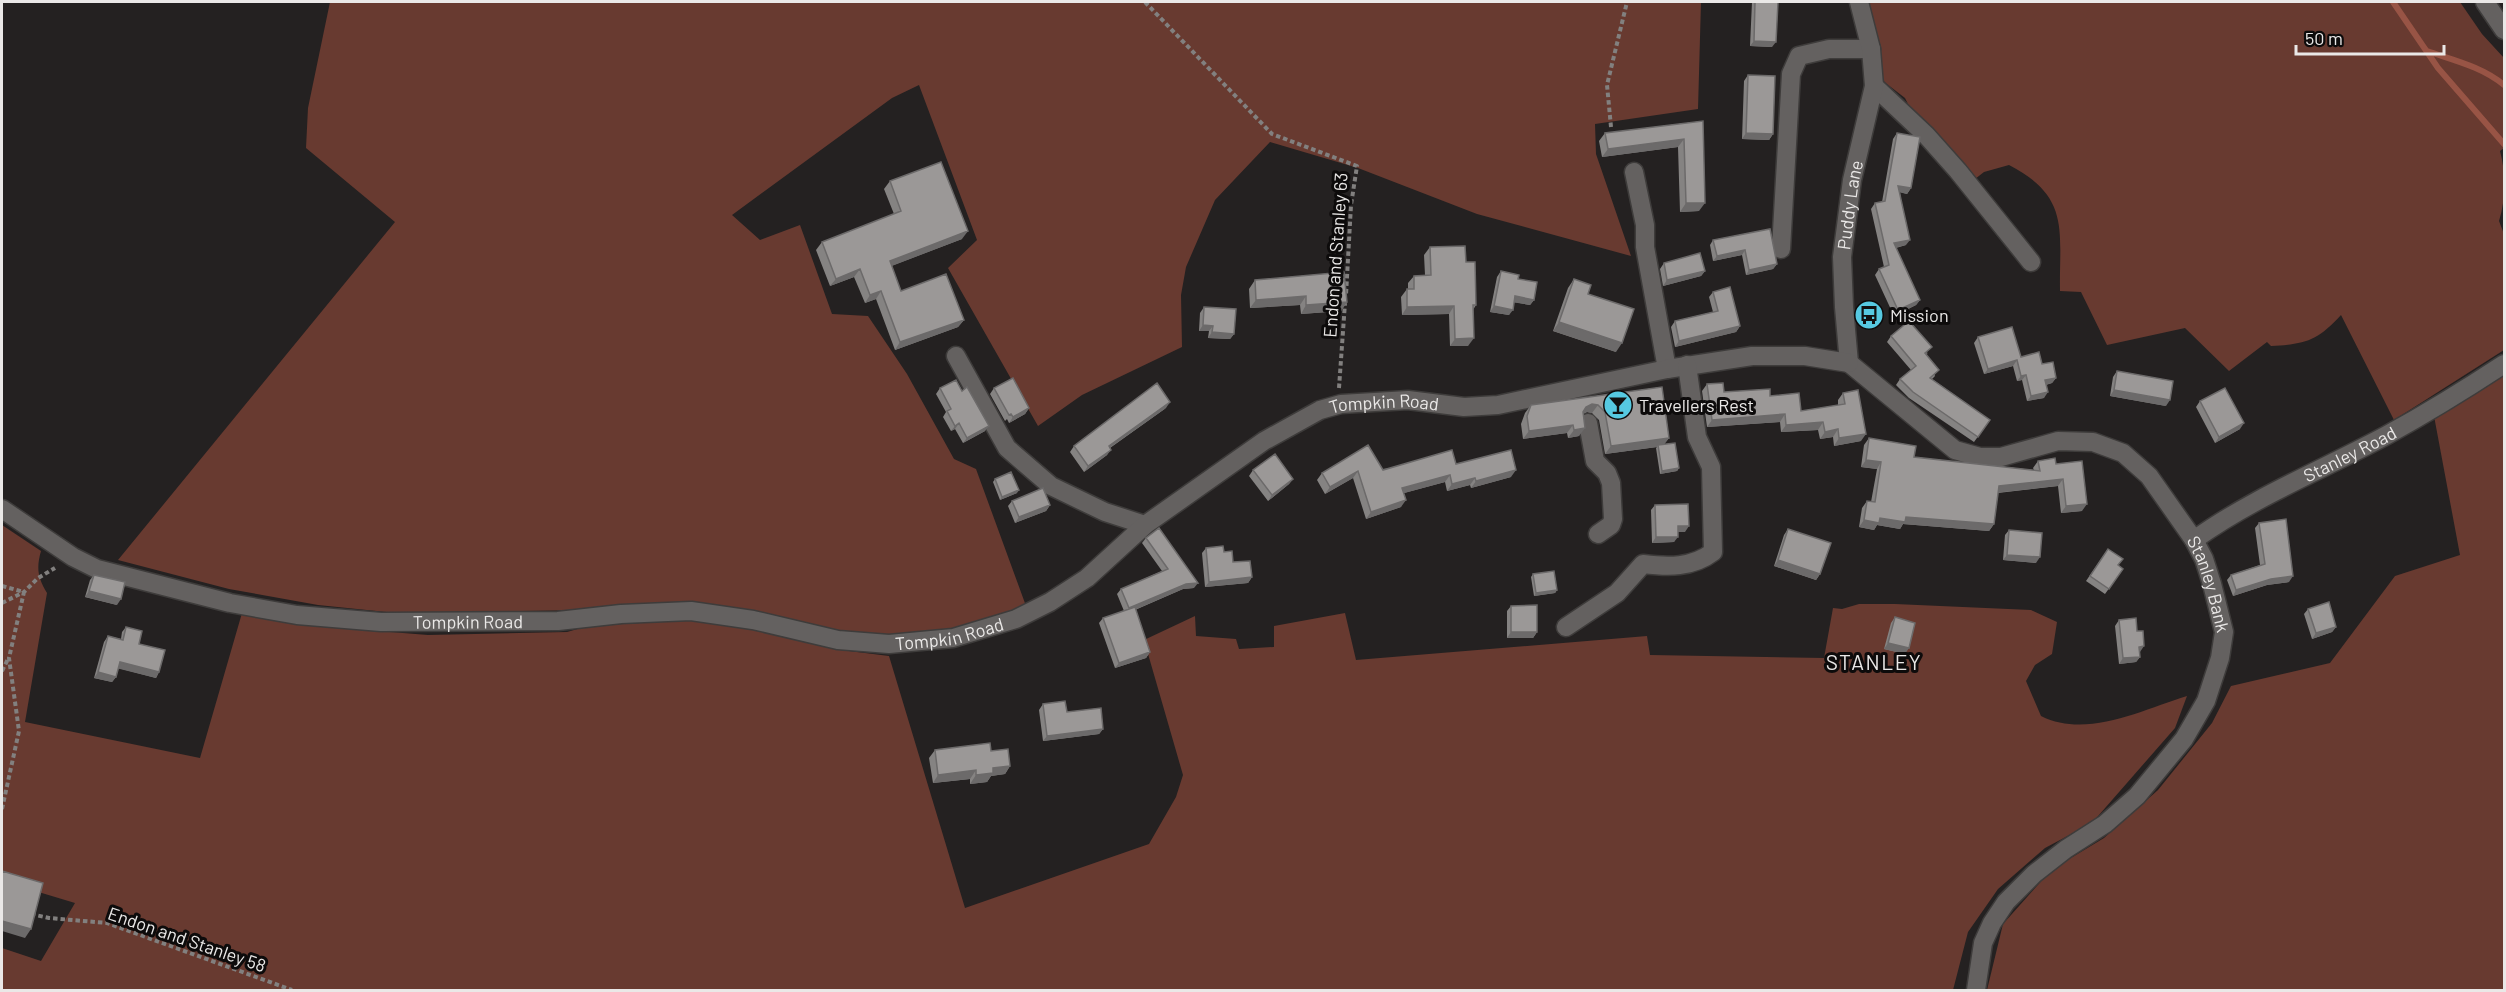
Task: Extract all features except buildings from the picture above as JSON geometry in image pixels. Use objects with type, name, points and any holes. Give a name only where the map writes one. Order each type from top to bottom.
[{"type":"street","name":"Puddy Lane","points":[[1849,363],[1842,257],[1852,180],[1874,86],[1871,49],[1859,2]]},
{"type":"street","points":[[2485,2],[2505,30]]},
{"type":"street","points":[[1781,249],[1791,74],[1800,56],[1829,49],[1871,49]]},
{"type":"street","points":[[1874,86],[1926,135],[1959,171],[2031,262]]},
{"type":"street","points":[[1634,172],[1645,225],[1645,247],[1666,369]]},
{"type":"street","points":[[956,356],[1007,448],[1051,486],[1105,512],[1145,525]]},
{"type":"street","name":"Tompkin Road","points":[[2,509],[73,557],[97,569],[230,603],[297,615],[381,622],[558,621],[621,614],[691,611],[753,620],[838,640],[889,644],[953,638],[1016,619],[1050,602],[1087,578],[1145,525],[1264,441],[1320,411],[1341,404],[1408,400],[1464,407],[1583,396],[1666,369],[1752,356],[1805,356],[1849,363]]},
{"type":"street","name":"Stanley Bank","points":[[1849,363],[1955,450],[1980,457],[2001,457],[2058,441],[2093,442],[2123,453],[2150,476],[2194,540],[2204,559],[2224,632],[2220,658],[2206,700],[2184,739],[2137,796],[2105,824],[2066,849],[2034,874],[2006,902],[1992,923],[1983,944],[1976,990]]},
{"type":"street","name":"Stanley Road","points":[[2194,540],[2290,484],[2405,425],[2461,393],[2505,364]]},
{"type":"street","points":[[1566,627],[1617,593],[1643,564],[1671,567],[1703,560],[1713,552],[1712,467],[1697,437],[1687,365]]},
{"type":"street","points":[[1588,423],[1595,461],[1607,473],[1611,483],[1613,519],[1611,525],[1598,534]]},
{"type":"path","name":"Endon and Stanley 63","points":[[1145,2],[1272,134],[1357,166],[1351,205],[1339,383],[1341,404]]},
{"type":"path","points":[[1611,128],[1607,85],[1627,2]]},
{"type":"path","points":[[2,603],[24,592],[38,578],[73,557]]},
{"type":"path","points":[[2,586],[24,592]]},
{"type":"path","points":[[2,671],[9,657],[24,592]]},
{"type":"path","points":[[2,808],[19,731],[9,657]]},
{"type":"path","name":"Endon and Stanley 58","points":[[21,911],[49,918],[107,923],[292,990]]},
{"type":"shaded area","points":[[330,2],[1701,2],[1698,109],[1595,124],[1596,154],[1631,256],[1477,214],[1358,168],[1270,142],[1215,200],[1186,267],[1181,295],[1182,347],[1082,395],[1038,426],[948,268],[977,240],[919,85],[892,98],[732,215],[760,240],[800,225],[832,314],[868,316],[907,374],[954,459],[976,469],[1026,606],[963,629],[907,636],[833,632],[751,611],[680,602],[584,610],[396,613],[318,605],[229,589],[118,560],[395,222],[306,148],[308,108]]},
{"type":"shaded area","points":[[1867,2],[2460,2],[2482,34],[2504,58],[2504,148],[2500,151],[2504,186],[2499,221],[2504,234],[2504,350],[2394,420],[2341,315],[2325,331],[2310,340],[2271,346],[2267,342],[2229,371],[2185,328],[2107,345],[2081,292],[2060,291],[2060,233],[2052,203],[2043,190],[2029,177],[2009,165],[1984,172],[1975,179],[1912,112],[1905,98],[1883,81]]},
{"type":"shaded area","points":[[2504,374],[2504,990],[1987,990],[2003,924],[2051,870],[2104,838],[2158,790],[2212,723],[2231,686],[2330,663],[2395,576],[2460,555],[2434,416]]},
{"type":"shaded area","points":[[2,525],[41,551],[39,573],[47,593],[25,722],[200,758],[242,613],[340,628],[428,635],[567,632],[588,626],[692,620],[761,629],[841,650],[889,656],[965,908],[1149,844],[1176,797],[1183,775],[1144,640],[1195,616],[1196,636],[1236,639],[1239,649],[1274,647],[1274,626],[1345,613],[1356,660],[1647,636],[1650,655],[1824,658],[1833,608],[1842,609],[1859,604],[1895,604],[2031,610],[2057,622],[2052,654],[2035,665],[2026,681],[2041,716],[2077,725],[2095,723],[2133,715],[2187,696],[2175,728],[2092,823],[2045,848],[1998,889],[1968,932],[1953,990],[2,990],[2,948],[41,961],[75,903],[2,881]]},
{"type":"waterway","points":[[2393,2],[2438,68],[2504,144]]},
{"type":"waterway","points":[[2427,51],[2477,69],[2504,85]]},
{"type":"place","name":"Mission","points":[[1869,315]]},
{"type":"place","name":"Travellers Rest","points":[[1618,405]]},
{"type":"district","name":"STANLEY","points":[[1874,661]]}]
